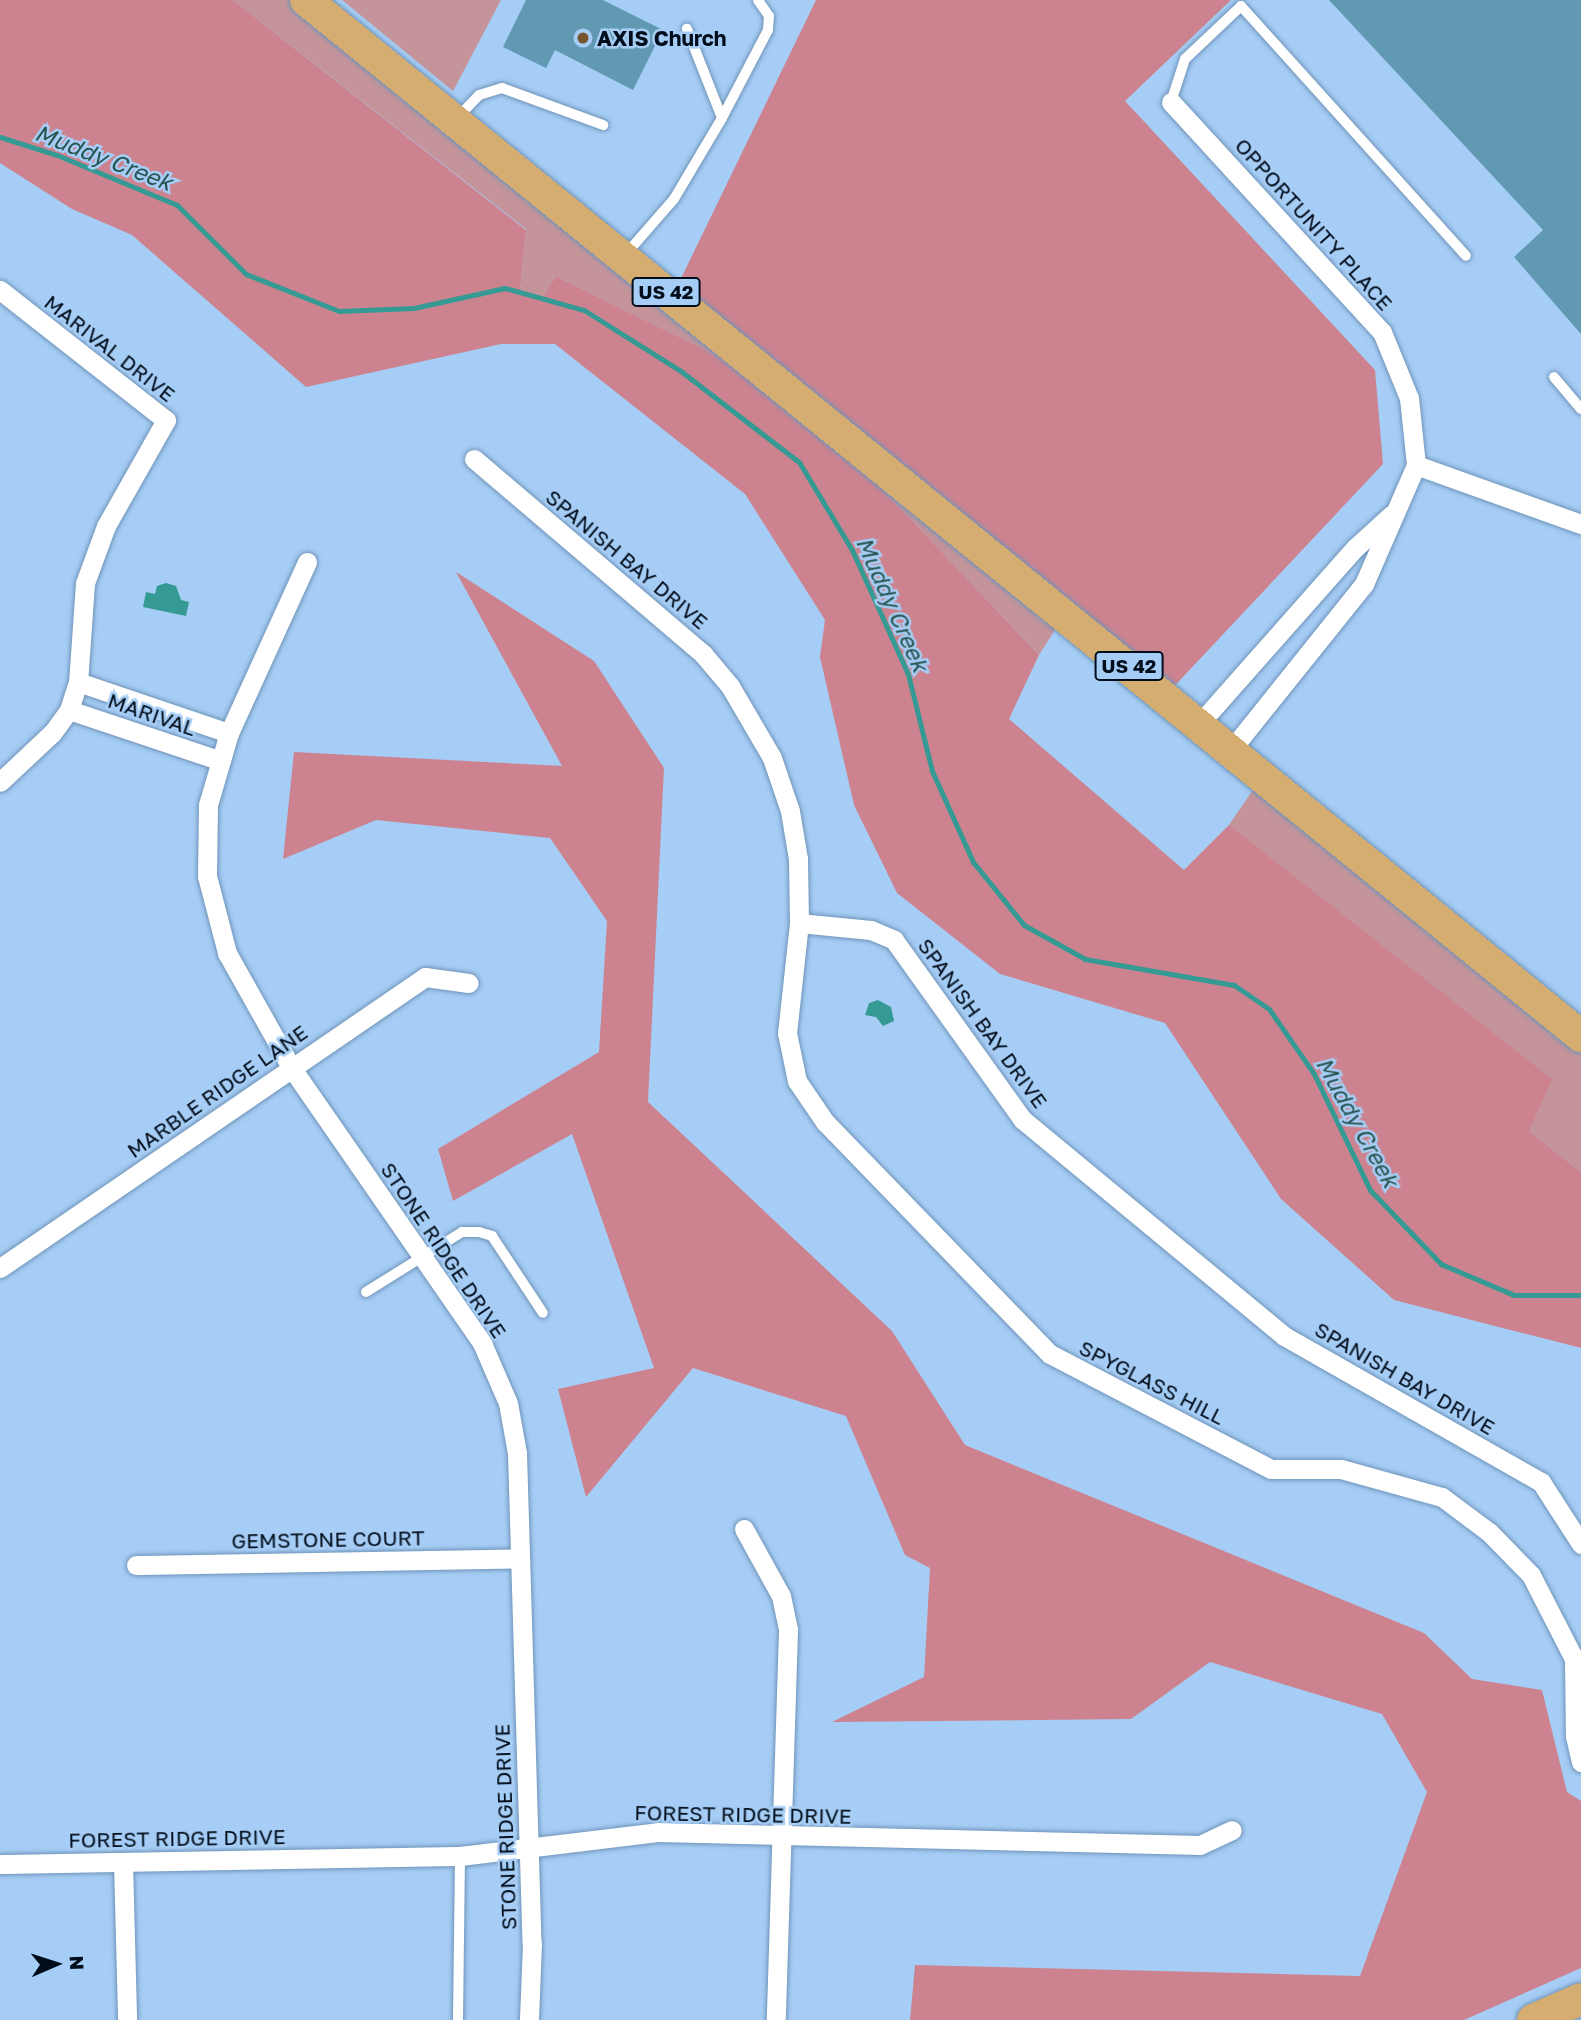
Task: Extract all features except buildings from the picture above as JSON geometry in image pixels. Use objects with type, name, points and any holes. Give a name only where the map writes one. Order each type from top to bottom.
[{"type":"main road","name":"US 42","points":[[306,0],[1232,749],[1581,1036]]},
{"type":"main road","points":[[1533,2020],[1581,1999]]},
{"type":"street","name":"OPPORTUNITY PLACE","points":[[1171,102],[1381,332],[1409,398],[1416,465],[1364,584],[1232,749]]},
{"type":"street","name":"MARIVAL DRIVE","points":[[0,290],[166,420],[106,526],[85,583],[78,682],[69,710],[52,733],[0,782]]},
{"type":"street","name":"SPANISH BAY DRIVE","points":[[474,459],[703,654],[730,686],[772,758],[790,811],[798,859],[799,923],[871,930],[894,940],[1023,1120],[1284,1336],[1541,1482],[1581,1544]]},
{"type":"street","points":[[1416,465],[1581,524]]},
{"type":"street","name":"OPPORTUNITY PLACE","points":[[1200,723],[1355,548],[1397,510]]},
{"type":"street","name":"STONE RIDGE DRIVE","points":[[307,562],[229,733],[208,805],[206,876],[227,953],[291,1067],[482,1343],[508,1403],[517,1453],[529,1849],[529,2020]]},
{"type":"street","name":"MARIVAL","points":[[78,682],[229,733]]},
{"type":"street","name":"MARIVAL","points":[[69,710],[221,761]]},
{"type":"street","name":"SPYGLASS HILL","points":[[799,923],[787,1033],[797,1081],[825,1122],[1050,1354],[1270,1469],[1341,1469],[1442,1497],[1489,1532],[1531,1576],[1578,1652],[1575,1736],[1581,1762]]},
{"type":"street","name":"MARBLE RIDGE LANE","points":[[0,1268],[425,977],[468,983]]},
{"type":"street","points":[[744,1529],[781,1596],[788,1630],[776,2020]]},
{"type":"street","name":"GEMSTONE COURT","points":[[136,1565],[520,1558]]},
{"type":"street","name":"FOREST RIDGE DRIVE","points":[[0,1864],[460,1856],[658,1832],[1200,1845],[1231,1830]]},
{"type":"street","points":[[123,1862],[127,2020]]},
{"type":"lane","points":[[623,257],[674,199],[722,118],[768,30],[769,16],[758,0]]},
{"type":"lane","points":[[1171,102],[1185,59],[1244,3],[1466,256]]},
{"type":"lane","points":[[687,29],[722,118]]},
{"type":"lane","points":[[455,120],[479,95],[502,88],[603,125]]},
{"type":"lane","points":[[1554,377],[1581,409]]},
{"type":"lane","points":[[366,1292],[421,1255],[462,1233],[492,1236],[543,1313]]},
{"type":"lane","points":[[458,2020],[460,1856]]},
{"type":"shaded area","points":[[0,0],[233,0],[526,230],[520,292],[543,298],[556,276],[789,392],[672,297],[816,0],[1231,0],[1125,101],[1375,370],[1383,464],[1166,695],[796,398],[1039,655],[1009,719],[1184,870],[1229,825],[1552,1079],[1529,1131],[1581,1172],[1581,1348],[1394,1300],[1281,1199],[1165,1023],[1000,974],[897,893],[854,805],[820,657],[825,620],[745,494],[555,344],[501,344],[306,387],[132,235],[72,209],[0,163]]},
{"type":"shaded area","points":[[233,0],[306,0],[1065,614],[1039,655],[792,394],[556,276],[543,299],[520,292],[526,229]]},
{"type":"shaded area","points":[[342,0],[501,0],[453,91]]},
{"type":"shaded area","points":[[456,572],[594,661],[664,768],[648,1102],[892,1331],[965,1445],[1424,1633],[1472,1679],[1542,1690],[1567,1792],[1581,1801],[1581,1968],[1464,2020],[910,2020],[915,1965],[1360,1976],[1427,1792],[1382,1714],[1210,1662],[1131,1719],[832,1722],[924,1677],[930,1568],[905,1555],[846,1416],[693,1368],[586,1497],[558,1389],[654,1368],[572,1134],[453,1201],[438,1149],[599,1052],[607,921],[550,838],[376,820],[283,859],[294,752],[562,766]]},
{"type":"shaded area","points":[[166,583],[176,586],[181,600],[189,602],[186,616],[143,607],[146,592],[155,594],[157,586]]},
{"type":"shaded area","points":[[1263,775],[1581,1036],[1581,1172],[1529,1131],[1229,825]]},
{"type":"shaded area","points":[[878,1000],[891,1007],[894,1021],[883,1026],[876,1017],[865,1015],[869,1003]]},
{"type":"waterway","name":"Muddy Creek","points":[[0,137],[57,155],[177,205],[246,274],[339,311],[414,308],[505,288],[584,310],[682,372],[799,462],[852,550],[908,674],[932,771],[973,862],[1024,925],[1085,959],[1234,985],[1269,1009],[1314,1074],[1370,1190],[1441,1264],[1514,1295],[1581,1295]]},
{"type":"place","name":"AXIS Church","points":[[583,38]]}]
